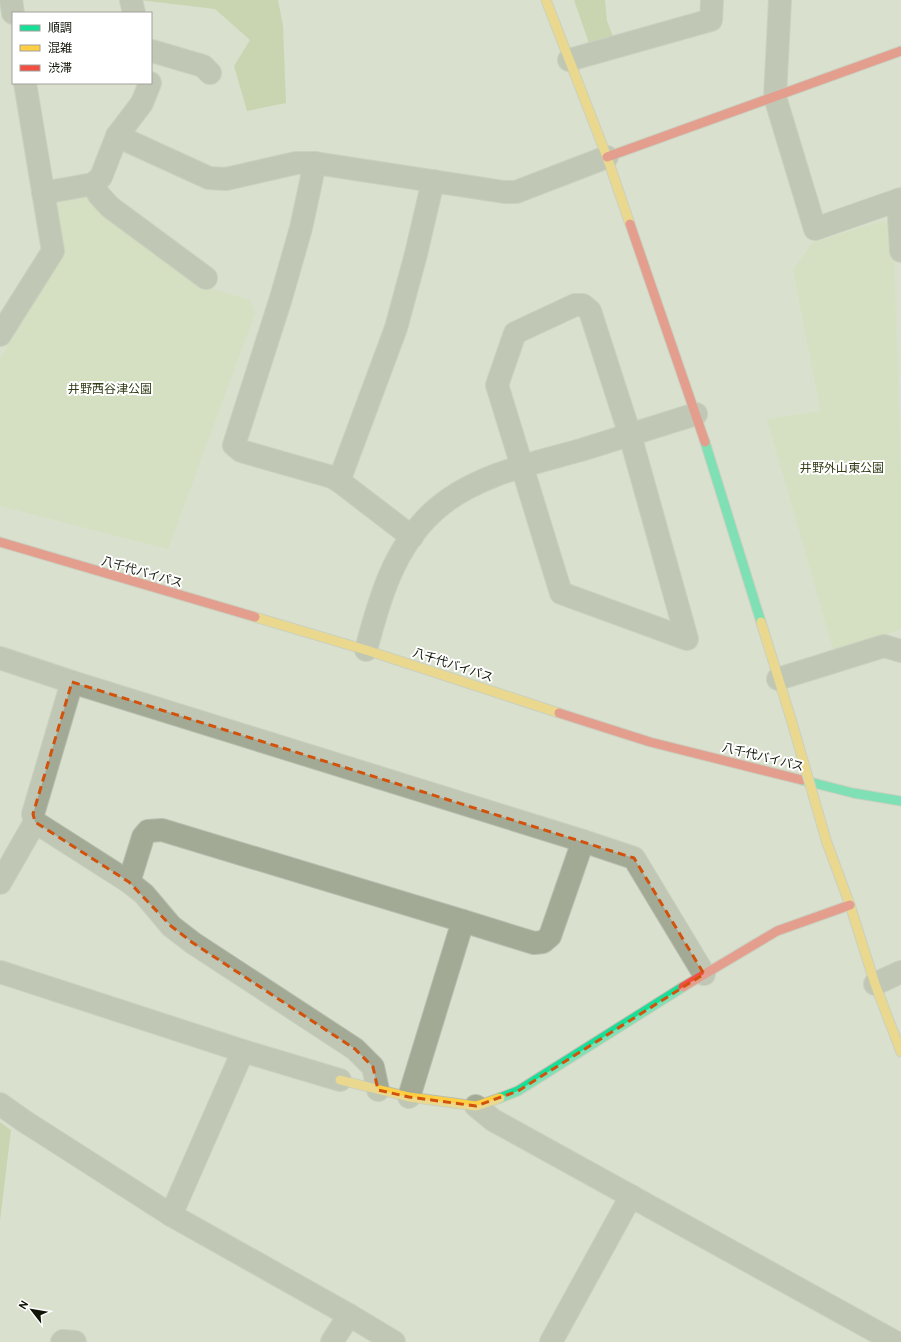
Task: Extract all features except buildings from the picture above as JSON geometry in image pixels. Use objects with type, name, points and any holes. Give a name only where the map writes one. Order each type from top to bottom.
[{"type":"main road","points":[[546,0],[568,60],[607,157],[696,414],[791,719],[827,843],[850,904],[875,984],[901,1052]]},
{"type":"main road","points":[[607,157],[901,51]]},
{"type":"main road","name":"八千代バイパス","points":[[0,542],[366,650],[650,742],[853,793],[901,801]]},
{"type":"main road","points":[[340,1080],[409,1098],[476,1106],[494,1100],[518,1090],[704,974],[777,932],[850,904]]},
{"type":"street","points":[[11,0],[13,12]]},
{"type":"street","points":[[131,0],[134,12]]},
{"type":"street","points":[[568,60],[711,20],[712,0]]},
{"type":"street","points":[[780,0],[775,97],[815,229],[900,200],[901,251]]},
{"type":"street","points":[[152,50],[203,66],[210,73]]},
{"type":"street","points":[[152,53],[156,64],[152,78]]},
{"type":"street","points":[[0,335],[53,251],[25,84]]},
{"type":"street","points":[[43,193],[93,184],[101,177],[117,136],[142,103],[150,84]]},
{"type":"street","points":[[117,136],[209,178],[226,179],[296,163],[316,163],[504,192],[516,192],[607,157]]},
{"type":"street","points":[[316,163],[300,228],[280,298],[234,445],[241,451],[332,477],[340,481],[412,537]]},
{"type":"street","points":[[340,481],[396,328],[416,254],[433,181]]},
{"type":"street","points":[[93,184],[99,195],[110,207],[206,278]]},
{"type":"street","points":[[574,305],[583,306],[590,311],[630,435],[687,639],[561,593],[497,385],[515,333],[574,305]]},
{"type":"street","points":[[366,650],[374,621],[394,564],[412,537],[434,511],[455,495],[481,481],[522,467],[696,414]]},
{"type":"street","points":[[778,679],[884,646],[901,651]]},
{"type":"street","points":[[0,658],[72,682],[634,858],[704,974]]},
{"type":"street","points":[[72,682],[33,814],[35,822],[129,882],[144,894],[171,926],[193,942],[355,1049],[373,1067],[378,1090]]},
{"type":"street","points":[[0,883],[35,822]]},
{"type":"street","points":[[129,882],[143,837],[148,831],[162,830],[534,943],[543,942],[550,936],[583,841]]},
{"type":"street","points":[[409,1098],[463,921]]},
{"type":"street","points":[[0,972],[243,1051],[340,1080]]},
{"type":"street","points":[[875,984],[901,972]]},
{"type":"street","points":[[171,1216],[243,1051]]},
{"type":"street","points":[[0,1104],[171,1216],[349,1315],[394,1342]]},
{"type":"street","points":[[476,1106],[493,1120],[895,1342]]},
{"type":"street","points":[[551,1342],[631,1196]]},
{"type":"street","points":[[332,1342],[349,1315]]},
{"type":"street","points":[[62,1342],[75,1342]]},
{"type":"highlighted area","points":[[72,682],[634,858],[704,974],[518,1091],[476,1106],[409,1097],[378,1090],[373,1067],[355,1049],[193,943],[171,926],[129,882],[35,822],[33,814]]},
{"type":"green space","points":[[139,0],[278,0],[283,26],[286,103],[247,111],[234,66],[250,40],[215,9]]},
{"type":"green space","points":[[574,0],[605,0],[607,21],[613,36],[590,46]]},
{"type":"green space","name":"井野西谷津公園","points":[[93,197],[202,286],[250,300],[255,313],[168,549],[0,506],[0,359],[65,250],[56,211],[60,201]]},
{"type":"green space","name":"井野外山東公園","points":[[882,221],[893,225],[901,482],[901,629],[834,652],[767,419],[821,411],[793,270],[812,243]]},
{"type":"green space","points":[[0,1122],[11,1130],[0,1221]]},
{"type":"traffic: fast","points":[[705,442],[761,622]]},
{"type":"traffic: fast","points":[[802,780],[853,793],[901,801]]},
{"type":"traffic: fast","points":[[500,1098],[518,1091],[683,987]]},
{"type":"traffic: slow","points":[[546,0],[607,157],[630,224]]},
{"type":"traffic: slow","points":[[255,617],[366,650],[559,713]]},
{"type":"traffic: slow","points":[[761,622],[791,719]]},
{"type":"traffic: slow","points":[[791,719],[827,843]]},
{"type":"traffic: slow","points":[[827,843],[850,905],[875,984],[901,1052]]},
{"type":"traffic: slow","points":[[340,1080],[409,1097],[476,1106],[500,1098]]},
{"type":"traffic: jam","points":[[607,157],[901,51]]},
{"type":"traffic: jam","points":[[630,224],[705,442]]},
{"type":"traffic: jam","points":[[0,542],[255,617]]},
{"type":"traffic: jam","points":[[559,713],[650,742],[802,780]]},
{"type":"traffic: jam","points":[[683,987],[777,931],[850,905]]}]
